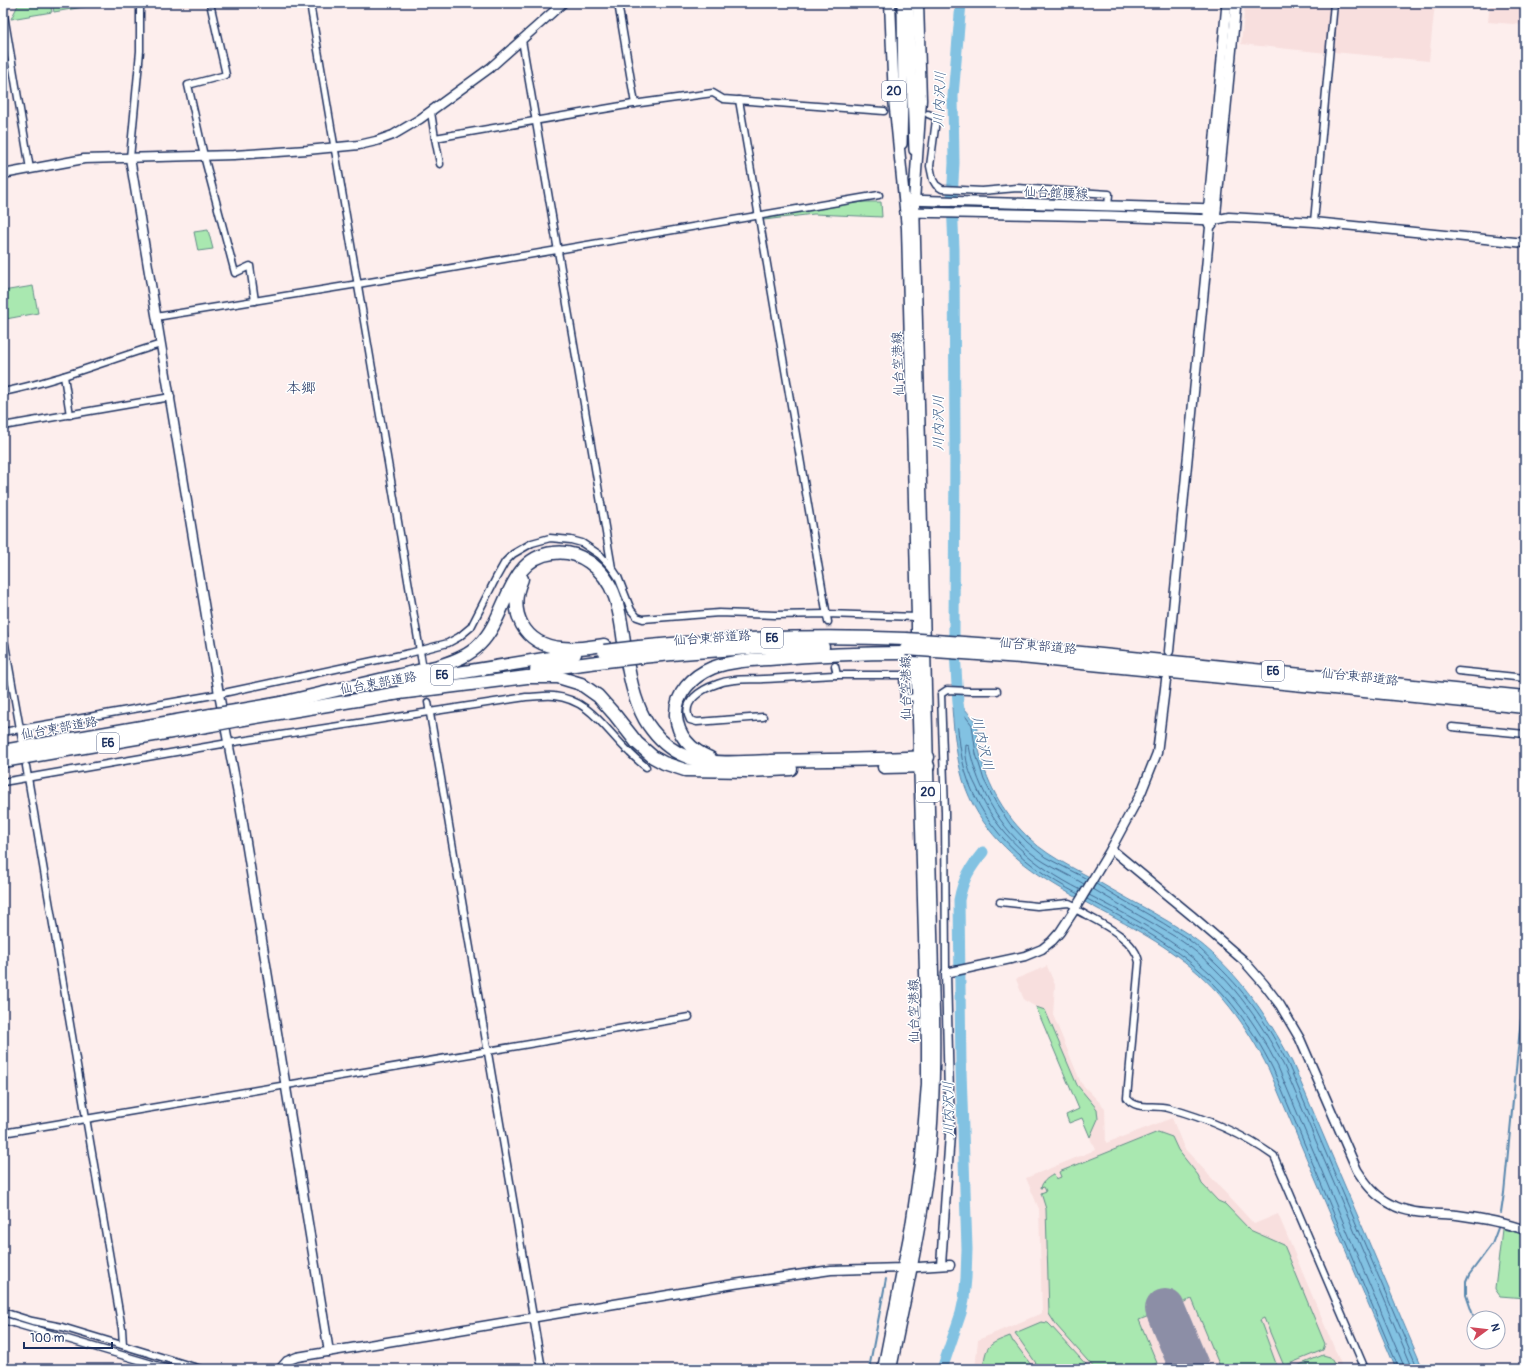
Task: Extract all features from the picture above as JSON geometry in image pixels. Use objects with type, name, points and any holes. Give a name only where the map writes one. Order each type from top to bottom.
[{"type":"highway","points":[[281,703],[439,666],[463,657],[479,645],[491,630],[496,622],[512,584],[523,568],[545,555],[561,552],[577,556],[591,563],[603,575],[612,591],[619,610],[627,666],[640,711],[650,729],[663,742],[682,754],[697,760],[716,761],[924,762]]},
{"type":"highway","points":[[605,652],[550,646],[532,637],[520,623],[516,605],[518,588],[522,579],[540,564],[556,559],[580,564],[594,575],[610,602],[616,626],[625,686],[638,721],[650,738],[665,751],[702,770]]},
{"type":"highway","name":"仙台東部道路","points":[[237,715],[281,703],[487,668],[605,652],[712,640],[826,636],[952,652],[1021,652],[1525,707]]},
{"type":"highway","name":"仙台東部道路","points":[[640,648],[682,652],[762,647],[906,647],[1021,652],[1525,697]]},
{"type":"highway","points":[[716,761],[703,756],[688,745],[683,739],[677,722],[676,713],[680,694],[691,681],[706,671],[714,667],[736,662],[867,653],[906,647]]},
{"type":"highway","name":"仙台東部道路","points":[[3,761],[237,715],[391,694],[526,672],[605,652]]},
{"type":"highway","points":[[391,694],[527,677],[548,676],[566,678],[581,684],[598,696],[616,715],[637,743],[653,757],[673,767],[685,770],[749,771],[924,762]]},
{"type":"highway","name":"仙台東部道路","points":[[3,751],[211,720]]},
{"type":"main road","name":"仙台空港線","points":[[883,1369],[926,1183],[934,1095],[934,1014],[924,762],[910,211],[909,200],[901,179],[894,99],[890,3]]},
{"type":"main road","points":[[901,179],[903,98],[902,3]]},
{"type":"main road","points":[[909,3],[915,179]]},
{"type":"main road","name":"仙台空港線","points":[[909,200],[915,179],[921,100],[918,3]]},
{"type":"main road","points":[[1211,223],[1227,3]]},
{"type":"main road","points":[[1212,209],[1236,3]]},
{"type":"main road","name":"仙台館腰線","points":[[909,200],[1212,209]]},
{"type":"main road","name":"仙台空港線","points":[[910,211],[918,697],[924,762]]},
{"type":"main road","name":"仙台館腰線","points":[[910,211],[980,212],[1211,223]]},
{"type":"main road","name":"仙台空港線","points":[[891,1369],[907,1268]]},
{"type":"street","points":[[140,3],[140,51],[130,158],[156,317],[171,397],[219,694],[240,805],[329,1352]]},
{"type":"street","points":[[210,3],[226,75],[188,85],[204,156],[235,274],[250,266],[256,301]]},
{"type":"street","points":[[310,3],[422,663]]},
{"type":"street","points":[[3,174],[84,159],[204,156],[334,148],[359,145],[393,135],[431,112],[490,68],[563,3]]},
{"type":"street","points":[[618,3],[635,104]]},
{"type":"street","points":[[1314,222],[1334,3]]},
{"type":"street","points":[[3,10],[30,169]]},
{"type":"street","points":[[522,40],[612,568]]},
{"type":"street","points":[[435,138],[635,104],[713,93],[723,99],[884,111]]},
{"type":"street","points":[[739,100],[828,622]]},
{"type":"street","points":[[431,112],[440,164]]},
{"type":"street","points":[[928,114],[935,117],[936,120],[930,166],[931,174],[936,185],[945,190],[982,191],[1017,188],[1109,194],[1108,206]]},
{"type":"street","points":[[156,317],[879,196]]},
{"type":"street","points":[[1212,209],[1229,217]]},
{"type":"street","points":[[1169,650],[1211,223],[1229,217],[1314,222],[1525,243]]},
{"type":"street","points":[[3,392],[24,388],[64,376],[161,344]]},
{"type":"street","points":[[64,376],[70,416]]},
{"type":"street","points":[[3,426],[70,416],[171,397]]},
{"type":"street","points":[[3,732],[219,694],[420,651],[448,643],[459,637],[471,627],[496,578],[513,554],[532,543],[550,538],[571,540],[591,548],[600,555],[618,577],[631,610],[637,617],[643,619],[719,613],[775,615],[826,614],[917,618]]},
{"type":"street","points":[[3,633],[22,740]]},
{"type":"street","points":[[835,666],[837,675]]},
{"type":"street","points":[[1458,671],[1525,678]]},
{"type":"street","points":[[763,717],[697,722],[690,720],[687,715],[687,708],[690,701],[696,696],[705,689],[718,683],[736,680],[837,675],[903,675],[904,698],[918,697]]},
{"type":"street","points":[[948,972],[1025,956],[1042,949],[1060,932],[1077,907],[1096,872],[1111,849],[1141,793],[1158,753],[1166,680]]},
{"type":"street","points":[[941,1266],[950,1134],[945,812],[941,694],[947,690],[997,691]]},
{"type":"street","points":[[3,782],[228,743],[526,697],[553,696],[570,699],[585,706],[598,718],[629,753],[646,767]]},
{"type":"street","points":[[428,702],[542,1369]]},
{"type":"street","points":[[1452,727],[1525,734]]},
{"type":"street","points":[[26,766],[122,1329],[123,1345]]},
{"type":"street","points":[[1111,849],[1243,960],[1264,984],[1280,1005],[1300,1039],[1357,1170],[1367,1185],[1374,1192],[1392,1205],[1406,1209],[1480,1218],[1512,1225],[1525,1230]]},
{"type":"street","points":[[1000,902],[1037,906],[1069,903],[1127,940],[1135,949],[1139,962],[1127,1098],[1130,1103],[1137,1106],[1166,1108],[1219,1126],[1261,1147],[1274,1156],[1365,1369]]},
{"type":"street","points":[[3,1133],[689,1017]]},
{"type":"street","points":[[280,1369],[287,1362],[297,1357],[734,1284],[831,1270],[950,1265]]},
{"type":"street","points":[[3,1312],[32,1321],[62,1327],[202,1369]]},
{"type":"street","points":[[3,1320],[169,1369]]},
{"type":"shaded area","points":[[1245,3],[1332,3],[1327,53],[1241,44]]},
{"type":"shaded area","points":[[1338,3],[1435,3],[1429,61],[1333,52]]},
{"type":"shaded area","points":[[1490,3],[1525,3],[1525,25],[1488,22]]},
{"type":"shaded area","points":[[1047,966],[1055,985],[1053,1015],[1081,1083],[1105,1108],[1106,1143],[1172,1118],[1184,1148],[1254,1224],[1278,1214],[1343,1369],[975,1369],[978,1340],[1042,1313],[1039,1209],[1026,1178],[1095,1150],[1082,1118],[1069,1123],[1066,1115],[1079,1109],[1036,1007],[1024,1000],[1016,979]]},
{"type":"green space","points":[[19,3],[50,3],[52,12],[11,19]]},
{"type":"green space","points":[[52,3],[101,3],[101,4],[54,12]]},
{"type":"green space","points":[[852,202],[881,202],[882,217],[814,214],[764,220],[763,218]]},
{"type":"green space","points":[[208,230],[213,249],[198,251],[194,232]]},
{"type":"green space","points":[[33,286],[38,313],[6,319],[3,307],[3,291]]},
{"type":"green space","points":[[1036,1007],[1045,1010],[1077,1085],[1097,1109],[1098,1119],[1090,1137],[1082,1118],[1069,1123],[1066,1115],[1079,1109]]},
{"type":"green space","points":[[1158,1132],[1172,1137],[1178,1150],[1198,1175],[1202,1184],[1218,1201],[1225,1204],[1250,1230],[1284,1245],[1325,1344],[1323,1350],[1284,1366],[1264,1318],[1260,1320],[1278,1369],[1221,1369],[1192,1299],[1139,1320],[1157,1363],[1143,1369],[1095,1369],[1056,1325],[1049,1314],[1046,1209],[1041,1193],[1046,1191],[1044,1187],[1041,1188],[1042,1184],[1053,1175],[1056,1179],[1061,1177],[1059,1172]]},
{"type":"green space","points":[[1502,1229],[1525,1234],[1525,1298],[1500,1296],[1495,1289]]},
{"type":"green space","points":[[1041,1322],[1048,1323],[1090,1369],[1040,1369],[1015,1333]]},
{"type":"green space","points":[[1010,1336],[1034,1369],[983,1369],[985,1355],[989,1347],[992,1344]]},
{"type":"green space","points":[[1323,1355],[1330,1357],[1337,1369],[1290,1369]]},
{"type":"water","points":[[952,708],[965,709],[975,722],[983,766],[993,789],[1013,821],[1030,839],[1058,860],[1159,916],[1188,934],[1220,961],[1248,992],[1260,1008],[1292,1062],[1423,1369],[1396,1369],[1269,1070],[1241,1022],[1206,980],[1177,956],[1148,937],[1054,884],[1025,864],[999,841],[978,813],[963,780],[957,753]]},
{"type":"waterway","name":"川内沢川","points":[[961,3],[953,96],[954,163],[952,200],[954,249],[955,442],[954,633],[958,703],[961,723]]},
{"type":"waterway","name":"川内沢川","points":[[942,1369],[961,1313],[966,1278],[967,1249],[961,1071],[959,900],[968,874],[974,863],[983,852]]},
{"type":"waterway","points":[[1501,1213],[1525,977]]},
{"type":"waterway","points":[[1471,1310],[1466,1295],[1466,1282],[1469,1275],[1492,1244],[1498,1228]]},
{"type":"waterway","points":[[869,1369],[886,1279]]},
{"type":"runway","points":[[1165,1309],[1190,1369]]},
{"type":"tunnel","points":[[828,622],[835,666]]},
{"type":"district","name":"本郷","points":[[301,388]]}]
